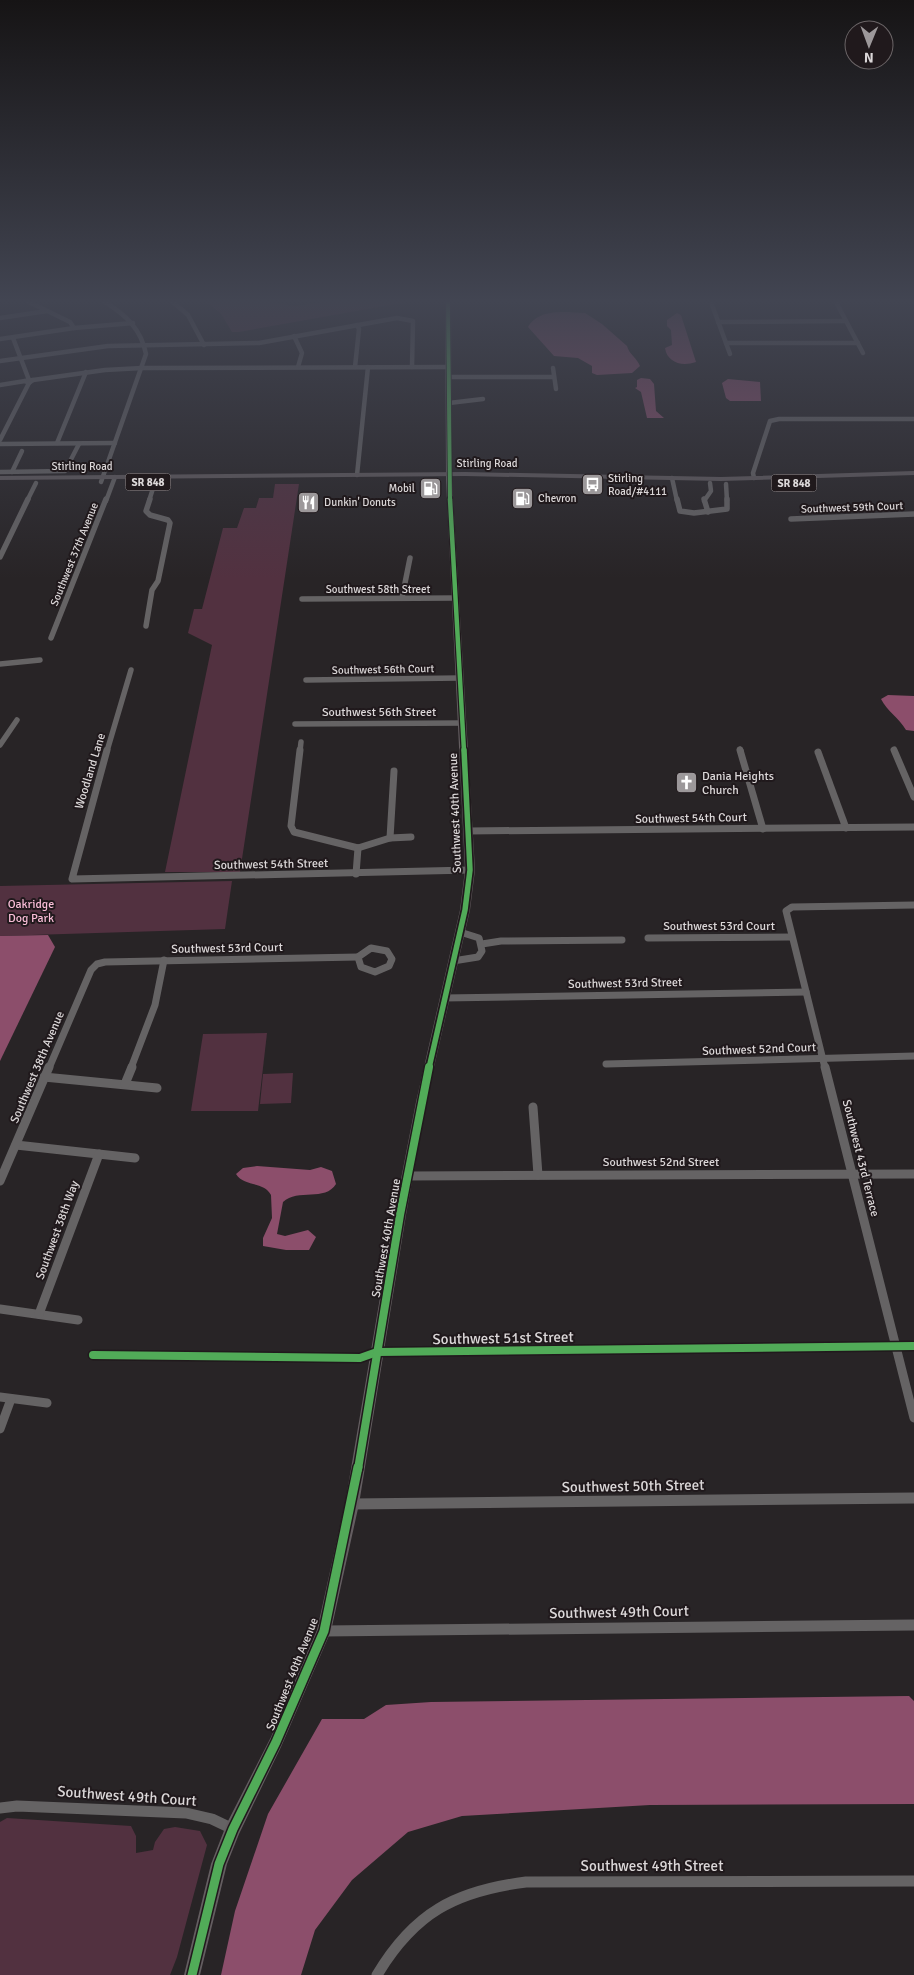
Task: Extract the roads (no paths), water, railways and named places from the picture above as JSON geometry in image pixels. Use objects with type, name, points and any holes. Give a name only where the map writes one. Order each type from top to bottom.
[{"type":"main road","name":"Stirling Road","points":[[0,478],[114,480],[357,475],[672,481],[914,473]]},
{"type":"main road","points":[[884,480],[894,477],[895,474]]},
{"type":"main road","points":[[341,481],[357,475]]},
{"type":"main road","name":"Stirling Road","points":[[114,480],[155,482],[341,481],[449,477]]},
{"type":"main road","name":"Stirling Road","points":[[672,481],[726,484],[914,478]]},
{"type":"main road","name":"Stirling Road","points":[[0,484],[102,480]]},
{"type":"street","points":[[0,440],[23,394]]},
{"type":"street","points":[[57,444],[77,394]]},
{"type":"street","points":[[102,480],[133,394]]},
{"type":"street","points":[[357,475],[365,394]]},
{"type":"street","name":"Southwest 40th Avenue","points":[[192,1975],[219,1864],[233,1829],[276,1742],[324,1631],[352,1504],[421,1102],[460,932],[470,870],[463,723],[454,598],[449,477],[449,394]]},
{"type":"street","points":[[449,403],[483,399]]},
{"type":"street","points":[[754,478],[755,468],[770,421],[779,419],[914,419]]},
{"type":"street","points":[[0,444],[115,443]]},
{"type":"street","points":[[0,472],[65,471],[79,444]]},
{"type":"street","points":[[12,472],[22,451]]},
{"type":"street","name":"Southwest 37th Avenue","points":[[51,638],[114,480]]},
{"type":"street","points":[[672,481],[680,511],[708,512],[727,509],[726,484]]},
{"type":"street","points":[[146,626],[152,590],[158,582],[170,523],[168,520],[150,515],[146,511],[155,482]]},
{"type":"street","points":[[0,557],[36,483]]},
{"type":"street","points":[[708,512],[704,500],[712,491],[710,484]]},
{"type":"street","name":"Southwest 59th Court","points":[[790,519],[914,514]]},
{"type":"street","points":[[402,598],[410,558]]},
{"type":"street","name":"Southwest 58th Street","points":[[302,599],[454,598]]},
{"type":"street","points":[[0,664],[40,660]]},
{"type":"street","name":"Woodland Lane","points":[[72,879],[86,822],[131,670]]},
{"type":"street","name":"Southwest 56th Court","points":[[306,680],[459,678]]},
{"type":"street","points":[[0,745],[18,720]]},
{"type":"street","name":"Southwest 56th Street","points":[[296,724],[463,723]]},
{"type":"street","points":[[301,742],[291,826],[294,832],[358,848],[390,838],[411,837]]},
{"type":"street","points":[[740,749],[763,829]]},
{"type":"street","points":[[894,750],[914,797]]},
{"type":"street","points":[[818,752],[846,828]]},
{"type":"street","points":[[390,838],[394,770]]},
{"type":"street","name":"Southwest 54th Court","points":[[468,831],[914,826]]},
{"type":"street","points":[[356,874],[358,848]]},
{"type":"street","name":"Southwest 54th Street","points":[[72,879],[470,870]]},
{"type":"street","name":"Southwest 43rd Terrace","points":[[914,905],[792,907],[786,911],[791,937],[824,1058],[914,1418]]},
{"type":"street","points":[[453,961],[478,957],[482,951],[482,944],[479,938],[460,932]]},
{"type":"street","name":"Southwest 53rd Court","points":[[648,938],[791,937]]},
{"type":"street","points":[[482,944],[501,941],[622,940]]},
{"type":"street","name":"Southwest 53rd Court","points":[[97,964],[105,962],[164,960],[358,957]]},
{"type":"street","points":[[125,1084],[155,1005],[164,960]]},
{"type":"street","name":"Southwest 38th Avenue","points":[[0,1181],[91,970],[97,964]]},
{"type":"street","name":"Southwest 53rd Street","points":[[444,998],[806,992]]},
{"type":"street","name":"Southwest 52nd Court","points":[[606,1064],[914,1056]]},
{"type":"street","points":[[44,1077],[158,1088]]},
{"type":"street","points":[[533,1107],[538,1175]]},
{"type":"street","points":[[16,1145],[135,1158]]},
{"type":"street","name":"Southwest 38th Way","points":[[39,1314],[99,1154]]},
{"type":"street","name":"Southwest 52nd Street","points":[[408,1176],[914,1174]]},
{"type":"street","points":[[0,1309],[78,1320]]},
{"type":"street","name":"Southwest 51st Street","points":[[92,1355],[360,1358],[377,1352],[914,1346]]},
{"type":"street","points":[[0,1397],[47,1403]]},
{"type":"street","points":[[0,1429],[11,1398]]},
{"type":"street","name":"Southwest 50th Street","points":[[352,1504],[914,1498]]},
{"type":"street","name":"Southwest 49th Court","points":[[324,1631],[914,1625]]},
{"type":"street","name":"Southwest 49th Court","points":[[0,1802],[16,1806]]},
{"type":"street","name":"Southwest 49th Court","points":[[0,1808],[16,1806],[186,1813],[212,1819],[233,1829]]},
{"type":"street","name":"Southwest 49th Street","points":[[377,1975],[404,1933],[442,1906],[466,1894],[493,1885],[536,1882],[914,1881]]},
{"type":"place","name":"Stirling Road/#4111","points":[[592,484]]},
{"type":"place","name":"Mobil","points":[[431,488]]},
{"type":"place","name":"Chevron","points":[[522,498]]},
{"type":"place","name":"Dunkin' Donuts","points":[[308,502]]},
{"type":"place","name":"Dania Heights Church","points":[[686,783]]},
{"type":"park label","name":"Oakridge Dog Park","points":[[31,911]]}]
